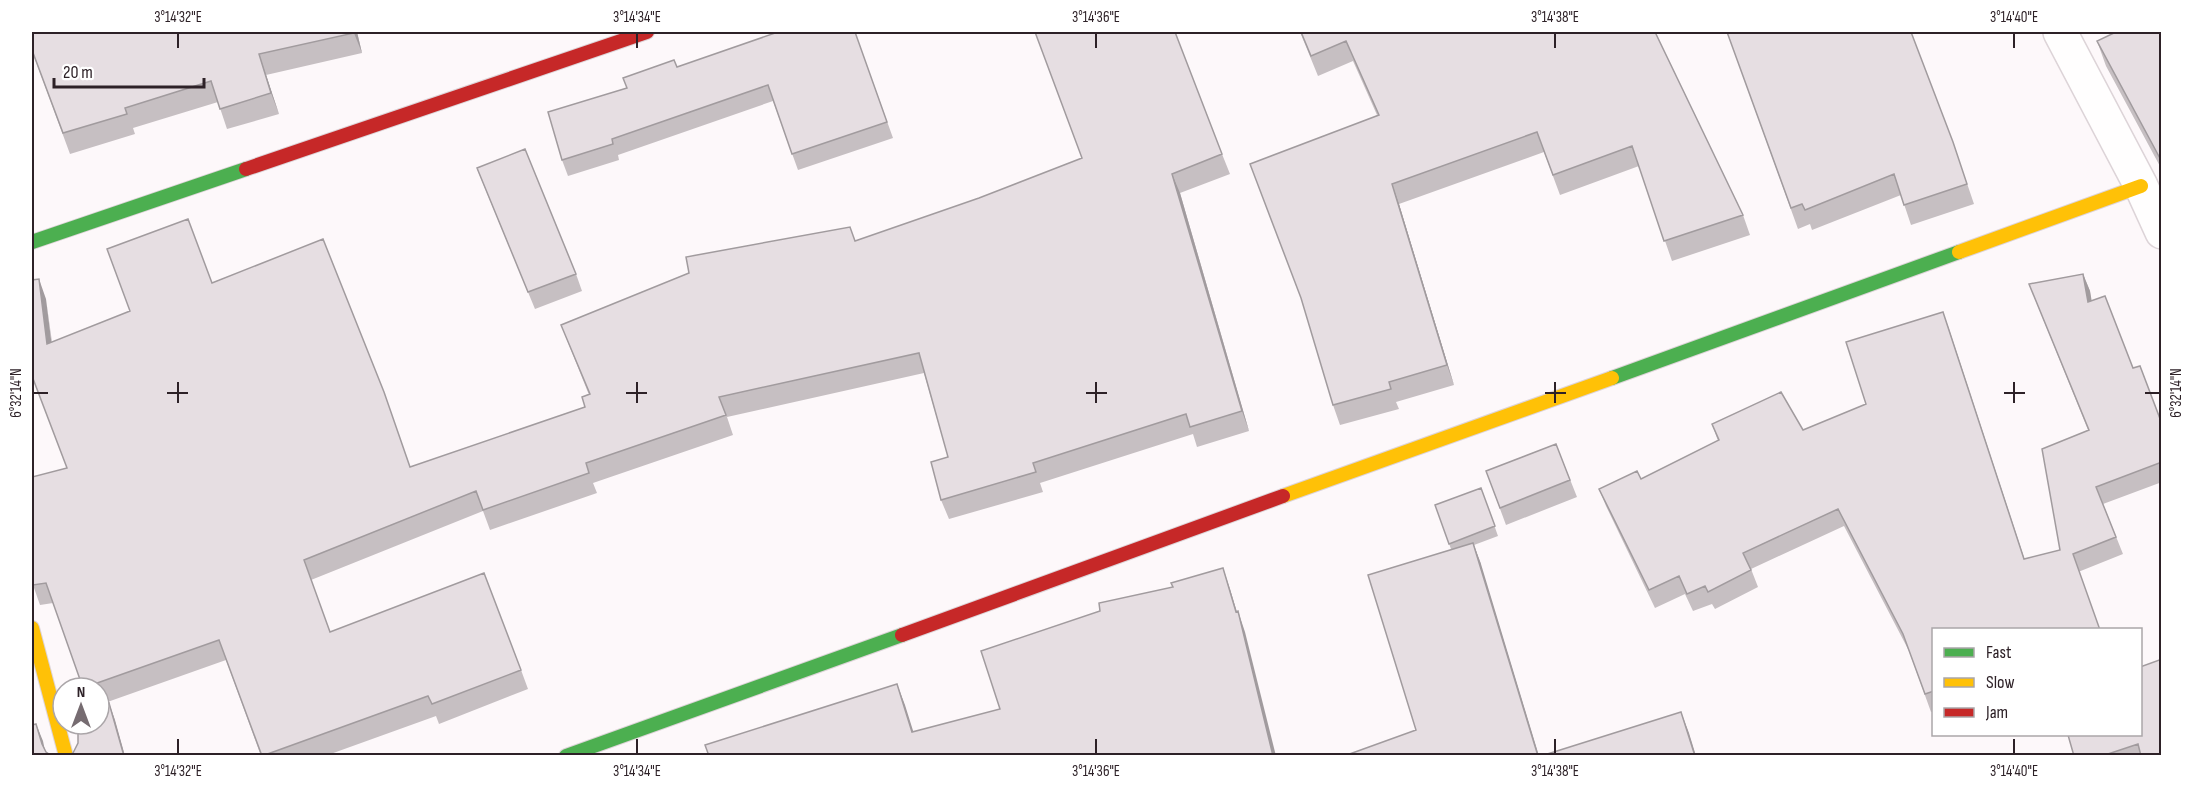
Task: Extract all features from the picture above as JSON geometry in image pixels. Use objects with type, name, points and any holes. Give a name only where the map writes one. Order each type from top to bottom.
[{"type":"street","points":[[32,242],[647,32]]},
{"type":"street","points":[[2060,32],[2141,186],[2162,232]]},
{"type":"street","points":[[566,756],[2141,186]]},
{"type":"street","points":[[32,628],[66,756]]},
{"type":"building","points":[[32,32],[354,33],[259,54],[271,93],[220,109],[211,81],[125,108],[127,114],[63,133],[32,50]]},
{"type":"building","points":[[778,32],[855,32],[887,122],[792,154],[768,85],[612,139],[613,144],[562,160],[548,112],[627,88],[623,78],[674,60],[677,67]]},
{"type":"building","points":[[1035,32],[1175,32],[1222,154],[1172,174],[1242,411],[1190,427],[1186,414],[1033,463],[1036,472],[941,500],[931,462],[948,457],[919,353],[719,397],[726,415],[586,463],[589,473],[483,510],[476,491],[304,560],[330,632],[484,573],[521,670],[432,704],[428,696],[262,756],[219,640],[111,678],[111,676],[79,676],[46,583],[33,585],[32,477],[67,468],[32,376],[32,280],[39,279],[47,344],[130,311],[107,249],[188,219],[212,283],[323,239],[384,392],[410,467],[585,407],[582,397],[590,394],[561,325],[689,273],[686,257],[850,227],[855,241],[979,198],[1082,158]]},
{"type":"building","points":[[1301,32],[1655,32],[1743,215],[1664,241],[1632,146],[1553,175],[1537,132],[1392,184],[1447,365],[1389,382],[1391,389],[1333,405],[1301,298],[1250,164],[1379,115],[1346,41],[1311,56]]},
{"type":"building","points":[[1727,32],[1911,32],[1967,184],[1904,205],[1894,174],[1805,210],[1802,204],[1791,208]]},
{"type":"building","points":[[2116,32],[2162,32],[2162,162],[2097,41]]},
{"type":"building","points":[[525,149],[576,274],[528,292],[477,168]]},
{"type":"building","points":[[2083,274],[2088,302],[2105,296],[2133,368],[2140,366],[2162,424],[2162,462],[2096,487],[2116,537],[2073,554],[2099,628],[1932,628],[1932,692],[1925,694],[1903,634],[1838,509],[1743,553],[1751,570],[1708,592],[1705,586],[1687,594],[1679,576],[1649,590],[1599,489],[1637,471],[1641,479],[1719,440],[1712,424],[1781,392],[1803,430],[1866,404],[1846,342],[1943,312],[2024,559],[2060,550],[2042,449],[2089,430],[2029,284]]},
{"type":"building","points":[[1556,444],[1570,480],[1500,508],[1486,471]]},
{"type":"building","points":[[1481,488],[1495,526],[1449,544],[1435,505]]},
{"type":"building","points":[[1473,543],[1538,756],[1344,756],[1416,730],[1368,575]]},
{"type":"building","points":[[1223,568],[1236,612],[1238,611],[1273,756],[709,756],[705,745],[897,684],[912,732],[1000,709],[981,651],[1100,611],[1099,603],[1173,587],[1171,583]]},
{"type":"building","points":[[2162,659],[2162,756],[2141,756],[2138,744],[2102,756],[2074,756],[2068,736],[2142,736],[2142,666]]},
{"type":"building","points":[[111,710],[124,756],[67,756],[73,753],[78,743],[78,736],[111,736]]},
{"type":"building","points":[[1681,712],[1695,756],[1541,756]]},
{"type":"building","points":[[36,724],[46,752],[52,756],[32,756],[32,725]]},
{"type":"traffic: fast","points":[[32,242],[246,169]]},
{"type":"traffic: fast","points":[[1612,378],[1959,252]]},
{"type":"traffic: fast","points":[[566,756],[902,635]]},
{"type":"traffic: slow","points":[[1959,252],[2141,186]]},
{"type":"traffic: slow","points":[[1283,496],[1612,378]]},
{"type":"traffic: slow","points":[[32,628],[66,756]]},
{"type":"traffic: jam","points":[[246,169],[647,32]]},
{"type":"traffic: jam","points":[[902,635],[1283,496]]}]
